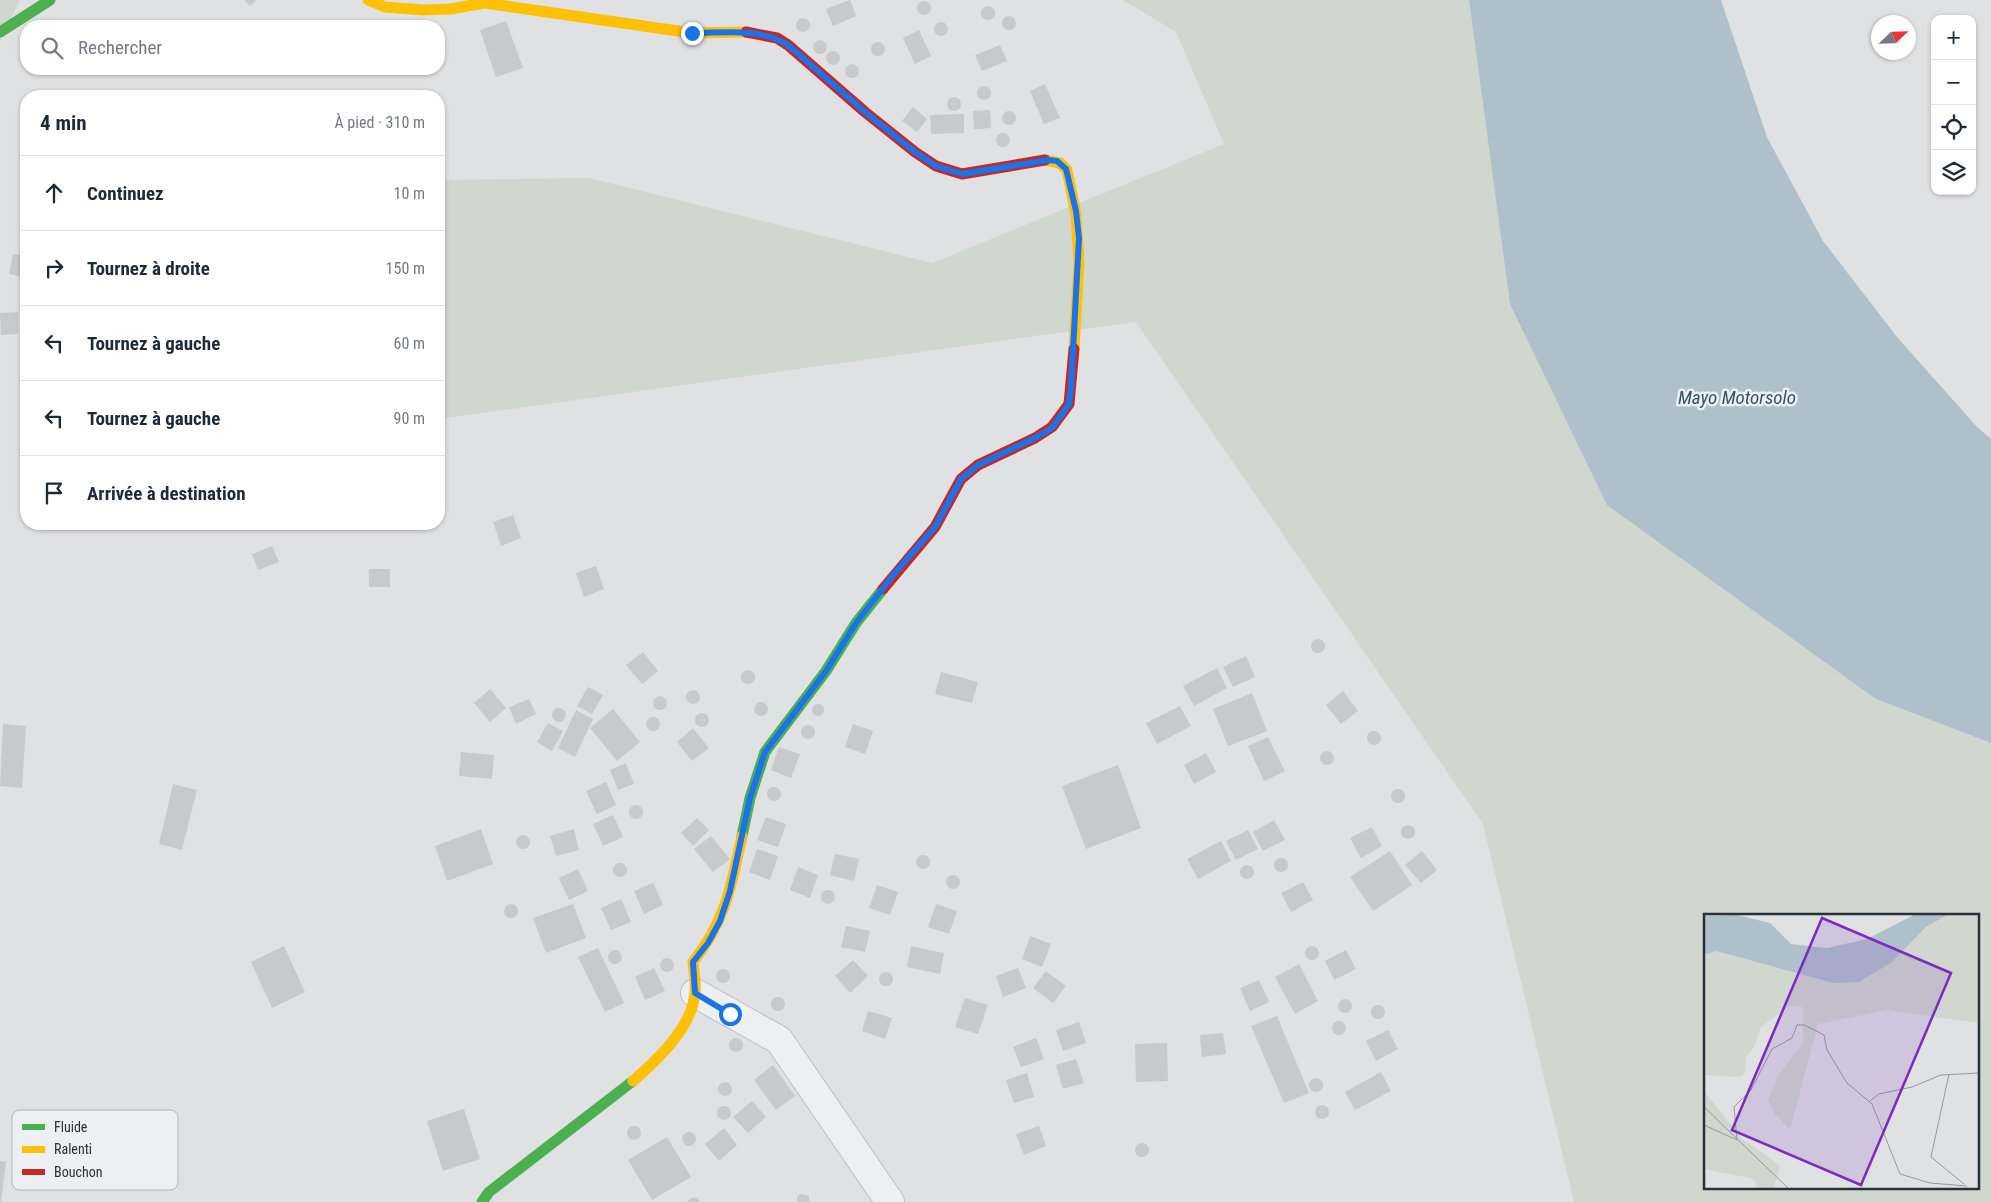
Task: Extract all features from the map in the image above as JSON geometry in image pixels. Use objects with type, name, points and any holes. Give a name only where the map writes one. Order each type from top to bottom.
[{"type":"street","points":[[0,32],[50,0]]},
{"type":"street","points":[[368,0],[386,7],[423,10],[450,9],[485,3],[692,33],[748,32],[777,38],[788,45],[865,112],[915,152],[936,166],[962,174],[1048,160],[1057,161],[1066,169],[1076,211],[1079,238],[1073,367],[1069,404],[1052,428],[978,465],[961,479],[935,527],[894,574],[856,623],[826,671],[765,752],[750,798],[742,842],[728,899],[720,921],[708,943],[693,962],[695,993],[692,1008],[685,1023],[658,1059],[618,1094],[490,1192],[482,1202]]},
{"type":"street","points":[[695,993],[780,1040],[890,1202]]},
{"type":"shaded area","points":[[0,0],[20,0],[0,41]]},
{"type":"shaded area","points":[[1123,0],[1469,0],[1510,304],[1876,699],[1991,743],[1991,1202],[1574,1202],[1483,824],[1136,322],[445,418],[445,180],[589,178],[932,263],[1224,144],[1176,32]]},
{"type":"water","name":"Mayo Motorsolo","points":[[1469,0],[1721,0],[1767,137],[1823,241],[1897,337],[1977,427],[1991,439],[1991,743],[1876,699],[1607,505],[1510,304]]},
{"type":"building","points":[[244,0],[257,0],[250,6]]},
{"type":"building","points":[[850,0],[856,16],[833,26],[826,9]]},
{"type":"building","points":[[924,1],[929,3],[931,8],[929,13],[924,15],[919,13],[917,8],[919,3]]},
{"type":"building","points":[[988,6],[993,8],[995,13],[993,18],[988,20],[983,18],[981,13],[983,8]]},
{"type":"building","points":[[1009,16],[1014,18],[1016,23],[1014,28],[1009,30],[1004,28],[1002,23],[1004,18]]},
{"type":"building","points":[[803,18],[808,20],[810,25],[808,30],[803,32],[798,30],[796,25],[798,20]]},
{"type":"building","points":[[506,21],[523,68],[496,77],[480,30]]},
{"type":"building","points":[[941,22],[946,24],[948,29],[946,34],[941,36],[936,34],[934,29],[936,24]]},
{"type":"building","points":[[919,30],[931,56],[915,64],[903,38]]},
{"type":"building","points":[[820,40],[825,42],[827,47],[825,52],[820,54],[815,52],[813,47],[815,42]]},
{"type":"building","points":[[878,42],[883,44],[885,49],[883,54],[878,56],[873,54],[871,49],[873,44]]},
{"type":"building","points":[[1000,45],[1007,61],[982,71],[975,55]]},
{"type":"building","points":[[833,51],[838,53],[840,58],[838,63],[833,65],[828,63],[826,58],[828,53]]},
{"type":"building","points":[[852,64],[857,66],[859,71],[857,76],[852,78],[847,76],[845,71],[847,66]]},
{"type":"building","points":[[1045,84],[1060,118],[1044,124],[1030,91]]},
{"type":"building","points":[[984,86],[989,88],[991,93],[989,98],[984,100],[979,98],[977,93],[979,88]]},
{"type":"building","points":[[954,97],[959,99],[961,104],[959,109],[954,111],[949,109],[947,104],[949,99]]},
{"type":"building","points":[[913,107],[927,119],[917,132],[902,121]]},
{"type":"building","points":[[990,110],[991,128],[974,129],[973,111]]},
{"type":"building","points":[[1009,111],[1014,113],[1016,118],[1014,123],[1009,125],[1004,123],[1002,118],[1004,113]]},
{"type":"building","points":[[964,114],[964,133],[931,134],[930,115]]},
{"type":"building","points":[[1003,133],[1008,135],[1010,140],[1008,145],[1003,147],[998,145],[996,140],[998,135]]},
{"type":"building","points":[[13,254],[20,255],[20,277],[9,274]]},
{"type":"building","points":[[18,312],[18,334],[1,335],[0,313]]},
{"type":"building","points":[[513,515],[521,538],[501,546],[493,522]]},
{"type":"building","points":[[272,546],[279,562],[258,570],[252,554]]},
{"type":"building","points":[[596,566],[604,589],[584,597],[576,573]]},
{"type":"building","points":[[369,569],[390,569],[390,587],[369,587]]},
{"type":"building","points":[[1318,639],[1323,641],[1325,646],[1323,651],[1318,653],[1313,651],[1311,646],[1313,641]]},
{"type":"building","points":[[643,652],[658,671],[642,684],[626,665]]},
{"type":"building","points":[[1246,656],[1255,677],[1233,687],[1223,667]]},
{"type":"building","points":[[1217,668],[1227,688],[1194,706],[1183,686]]},
{"type":"building","points":[[748,670],[753,672],[755,677],[753,682],[748,684],[743,682],[741,677],[743,672]]},
{"type":"building","points":[[941,672],[978,682],[972,703],[935,694]]},
{"type":"building","points":[[588,687],[603,695],[592,714],[577,706]]},
{"type":"building","points":[[490,689],[506,708],[490,722],[474,703]]},
{"type":"building","points":[[693,690],[698,692],[700,697],[698,702],[693,704],[688,702],[686,697],[688,692]]},
{"type":"building","points":[[1343,691],[1358,711],[1341,724],[1326,705]]},
{"type":"building","points":[[1252,693],[1267,731],[1228,746],[1213,709]]},
{"type":"building","points":[[660,696],[665,698],[667,703],[665,708],[660,710],[655,708],[653,703],[655,698]]},
{"type":"building","points":[[529,699],[536,714],[516,724],[509,707]]},
{"type":"building","points":[[761,702],[766,704],[768,709],[766,714],[761,716],[756,714],[754,709],[756,704]]},
{"type":"building","points":[[816,704],[820,704],[824,710],[820,716],[816,716],[812,712],[812,708]]},
{"type":"building","points":[[1180,706],[1191,726],[1157,744],[1146,723]]},
{"type":"building","points":[[559,708],[564,710],[566,715],[564,720],[559,722],[554,720],[552,715],[554,710]]},
{"type":"building","points":[[613,709],[640,742],[617,761],[590,728]]},
{"type":"building","points":[[576,710],[593,719],[575,757],[558,748]]},
{"type":"building","points":[[702,713],[707,715],[709,720],[707,725],[702,727],[697,725],[695,720],[697,715]]},
{"type":"building","points":[[653,717],[658,719],[660,724],[658,729],[653,731],[648,729],[646,724],[648,719]]},
{"type":"building","points":[[548,723],[563,731],[552,751],[537,742]]},
{"type":"building","points":[[3,724],[26,726],[22,788],[0,786]]},
{"type":"building","points":[[853,724],[873,731],[865,754],[845,747]]},
{"type":"building","points":[[808,725],[813,727],[815,732],[813,737],[808,739],[803,737],[801,732],[803,727]]},
{"type":"building","points":[[693,728],[709,748],[692,761],[677,742]]},
{"type":"building","points":[[1374,731],[1379,733],[1381,738],[1379,743],[1374,745],[1369,743],[1367,738],[1369,733]]},
{"type":"building","points":[[1268,737],[1285,771],[1264,781],[1248,746]]},
{"type":"building","points":[[779,747],[800,754],[791,778],[771,770]]},
{"type":"building","points":[[1327,751],[1332,753],[1334,758],[1332,763],[1327,765],[1322,763],[1320,758],[1322,753]]},
{"type":"building","points":[[461,752],[494,755],[492,779],[459,776]]},
{"type":"building","points":[[1206,753],[1216,772],[1194,784],[1184,765]]},
{"type":"building","points":[[626,763],[634,784],[618,790],[610,770]]},
{"type":"building","points":[[1118,765],[1141,828],[1086,849],[1062,786]]},
{"type":"building","points":[[606,782],[616,805],[597,814],[586,791]]},
{"type":"building","points":[[173,784],[197,790],[182,850],[159,844]]},
{"type":"building","points":[[774,787],[779,789],[781,794],[779,799],[774,801],[769,799],[767,794],[769,789]]},
{"type":"building","points":[[1398,789],[1403,791],[1405,796],[1403,801],[1398,803],[1393,801],[1391,796],[1393,791]]},
{"type":"building","points":[[636,805],[641,807],[643,812],[641,817],[636,819],[631,817],[629,812],[631,807]]},
{"type":"building","points":[[613,815],[623,837],[603,846],[593,824]]},
{"type":"building","points":[[766,817],[786,824],[778,847],[757,840]]},
{"type":"building","points":[[697,818],[709,830],[693,846],[681,833]]},
{"type":"building","points":[[1274,820],[1285,840],[1263,851],[1253,832]]},
{"type":"building","points":[[1408,825],[1413,827],[1415,832],[1413,837],[1408,839],[1403,837],[1401,832],[1403,827]]},
{"type":"building","points":[[1372,827],[1382,846],[1361,858],[1350,838]]},
{"type":"building","points":[[481,829],[493,864],[447,881],[435,846]]},
{"type":"building","points":[[574,829],[579,850],[556,856],[550,836]]},
{"type":"building","points":[[1248,830],[1258,849],[1236,860],[1226,841]]},
{"type":"building","points":[[523,835],[528,837],[530,842],[528,847],[523,849],[518,847],[516,842],[518,837]]},
{"type":"building","points":[[711,836],[730,859],[713,872],[694,849]]},
{"type":"building","points":[[1221,841],[1231,861],[1198,879],[1187,859]]},
{"type":"building","points":[[757,849],[778,856],[770,880],[749,872]]},
{"type":"building","points":[[1390,851],[1412,885],[1373,911],[1350,877]]},
{"type":"building","points":[[1422,851],[1437,870],[1421,883],[1405,865]]},
{"type":"building","points":[[835,854],[859,859],[854,881],[830,875]]},
{"type":"building","points":[[923,855],[928,857],[930,862],[928,867],[923,869],[918,867],[916,862],[918,857]]},
{"type":"building","points":[[1281,858],[1286,860],[1288,865],[1286,870],[1281,872],[1276,870],[1274,865],[1276,860]]},
{"type":"building","points":[[620,863],[625,865],[627,870],[625,875],[620,877],[615,875],[613,870],[615,865]]},
{"type":"building","points":[[1247,865],[1252,867],[1254,872],[1252,877],[1247,879],[1242,877],[1240,872],[1242,867]]},
{"type":"building","points":[[798,867],[818,875],[810,898],[790,890]]},
{"type":"building","points":[[578,869],[588,891],[569,900],[559,878]]},
{"type":"building","points":[[953,875],[958,877],[960,882],[958,887],[953,889],[948,887],[946,882],[948,877]]},
{"type":"building","points":[[1303,882],[1313,900],[1291,912],[1281,893]]},
{"type":"building","points":[[653,883],[663,905],[644,914],[634,891]]},
{"type":"building","points":[[877,885],[898,892],[890,915],[869,908]]},
{"type":"building","points":[[828,890],[833,892],[835,897],[833,902],[828,904],[823,902],[821,897],[823,892]]},
{"type":"building","points":[[621,899],[631,922],[611,930],[601,908]]},
{"type":"building","points":[[511,904],[516,906],[518,911],[516,916],[511,918],[506,916],[504,911],[506,906]]},
{"type":"building","points":[[573,904],[586,938],[546,953],[533,918]]},
{"type":"building","points":[[936,904],[957,911],[949,934],[928,927]]},
{"type":"building","points":[[846,926],[870,931],[865,952],[841,947]]},
{"type":"building","points":[[1030,936],[1051,944],[1042,967],[1022,959]]},
{"type":"building","points":[[284,946],[305,992],[272,1008],[251,962]]},
{"type":"building","points":[[911,946],[944,953],[940,974],[907,967]]},
{"type":"building","points":[[1312,946],[1317,948],[1319,953],[1317,958],[1312,960],[1307,958],[1305,953],[1307,948]]},
{"type":"building","points":[[598,948],[624,1003],[605,1012],[578,957]]},
{"type":"building","points":[[615,950],[620,952],[622,957],[620,962],[615,964],[610,962],[608,957],[610,952]]},
{"type":"building","points":[[1346,950],[1356,969],[1334,980],[1325,961]]},
{"type":"building","points":[[667,958],[672,960],[674,965],[672,970],[667,972],[662,970],[660,965],[662,960]]},
{"type":"building","points":[[853,960],[868,976],[850,993],[835,976]]},
{"type":"building","points":[[1299,964],[1318,1001],[1295,1014],[1275,977]]},
{"type":"building","points":[[654,968],[665,991],[645,1000],[635,977]]},
{"type":"building","points":[[1018,968],[1026,988],[1003,997],[996,976]]},
{"type":"building","points":[[723,969],[728,971],[730,976],[728,981],[723,983],[718,981],[716,976],[718,971]]},
{"type":"building","points":[[1046,971],[1066,986],[1053,1003],[1033,988]]},
{"type":"building","points":[[886,972],[891,974],[893,979],[891,984],[886,986],[881,984],[879,979],[881,974]]},
{"type":"building","points":[[1259,980],[1269,1002],[1250,1011],[1240,988]]},
{"type":"building","points":[[778,997],[783,999],[785,1004],[783,1009],[778,1011],[773,1009],[771,1004],[773,999]]},
{"type":"building","points":[[965,998],[988,1005],[978,1034],[955,1027]]},
{"type":"building","points":[[1345,999],[1350,1001],[1352,1006],[1350,1011],[1345,1013],[1340,1011],[1338,1006],[1340,1001]]},
{"type":"building","points":[[1378,1005],[1383,1007],[1385,1012],[1383,1017],[1378,1019],[1373,1017],[1371,1012],[1373,1007]]},
{"type":"building","points":[[868,1011],[892,1018],[885,1039],[862,1031]]},
{"type":"building","points":[[1277,1016],[1309,1093],[1284,1103],[1251,1026]]},
{"type":"building","points":[[1339,1021],[1344,1023],[1346,1028],[1344,1033],[1339,1035],[1334,1033],[1332,1028],[1334,1023]]},
{"type":"building","points":[[1079,1022],[1086,1043],[1063,1051],[1056,1030]]},
{"type":"building","points":[[1388,1030],[1398,1049],[1376,1061],[1366,1041]]},
{"type":"building","points":[[1223,1033],[1226,1054],[1202,1057],[1200,1035]]},
{"type":"building","points":[[736,1038],[741,1040],[743,1045],[741,1050],[736,1052],[731,1050],[729,1045],[731,1040]]},
{"type":"building","points":[[1036,1038],[1044,1059],[1021,1067],[1013,1047]]},
{"type":"building","points":[[1167,1043],[1168,1081],[1136,1082],[1135,1044]]},
{"type":"building","points":[[1076,1059],[1084,1083],[1063,1089],[1056,1065]]},
{"type":"building","points":[[773,1065],[795,1096],[776,1110],[754,1080]]},
{"type":"building","points":[[1381,1072],[1391,1091],[1355,1110],[1345,1092]]},
{"type":"building","points":[[1027,1073],[1034,1097],[1014,1103],[1006,1080]]},
{"type":"building","points":[[1316,1078],[1321,1080],[1323,1085],[1321,1090],[1316,1092],[1311,1090],[1309,1085],[1311,1080]]},
{"type":"building","points":[[725,1082],[730,1084],[732,1089],[730,1094],[725,1096],[720,1094],[718,1089],[720,1084]]},
{"type":"building","points":[[752,1101],[766,1117],[748,1133],[733,1117]]},
{"type":"building","points":[[1322,1105],[1327,1107],[1329,1112],[1327,1117],[1322,1119],[1317,1117],[1315,1112],[1317,1107]]},
{"type":"building","points":[[724,1106],[729,1108],[731,1113],[729,1118],[724,1120],[719,1118],[717,1113],[719,1108]]},
{"type":"building","points":[[464,1109],[480,1159],[443,1171],[427,1121]]},
{"type":"building","points":[[634,1126],[639,1128],[641,1133],[639,1138],[634,1140],[629,1138],[627,1133],[629,1128]]},
{"type":"building","points":[[1039,1126],[1046,1146],[1024,1155],[1016,1134]]},
{"type":"building","points":[[724,1128],[737,1145],[719,1161],[705,1144]]},
{"type":"building","points":[[689,1132],[694,1134],[696,1139],[694,1144],[689,1146],[684,1144],[682,1139],[684,1134]]},
{"type":"building","points":[[667,1137],[691,1177],[652,1200],[628,1160]]},
{"type":"building","points":[[1142,1143],[1147,1145],[1149,1150],[1147,1155],[1142,1157],[1137,1155],[1135,1150],[1137,1145]]},
{"type":"building","points":[[0,1161],[6,1162],[1,1202],[0,1202]]},
{"type":"building","points":[[800,1194],[809,1196],[809,1202],[797,1202],[797,1197]]},
{"type":"building","points":[[693,1197],[697,1198],[700,1202],[687,1202]]},
{"type":"traffic: fast","points":[[0,32],[50,0]]},
{"type":"traffic: fast","points":[[742,836],[750,798],[765,752],[826,671],[856,623],[883,589]]},
{"type":"traffic: fast","points":[[482,1202],[489,1192],[633,1081]]},
{"type":"traffic: slow","points":[[368,0],[385,7],[423,10],[450,9],[485,3],[692,33],[746,32]]},
{"type":"traffic: slow","points":[[1045,160],[1060,163],[1067,170],[1076,214],[1079,263],[1074,349]]},
{"type":"traffic: slow","points":[[633,1081],[672,1042],[687,1019],[695,993],[693,962],[713,932],[726,902],[742,836]]},
{"type":"traffic: jam","points":[[746,32],[777,38],[788,45],[865,112],[915,152],[936,166],[962,174],[1045,160]]},
{"type":"traffic: jam","points":[[883,589],[935,527],[961,479],[978,465],[1035,438],[1052,427],[1069,404],[1074,349]]},
{"type":"route","points":[[692,33],[748,32],[777,38],[788,45],[897,138],[936,166],[962,174],[1048,160],[1063,164],[1066,169],[1076,211],[1079,238],[1071,388],[1069,404],[1062,416],[1052,428],[1035,438],[968,471],[953,491],[935,527],[894,574],[856,623],[826,671],[765,752],[750,798],[742,842],[730,891],[720,921],[708,943],[693,962],[695,993],[730,1014]]}]
